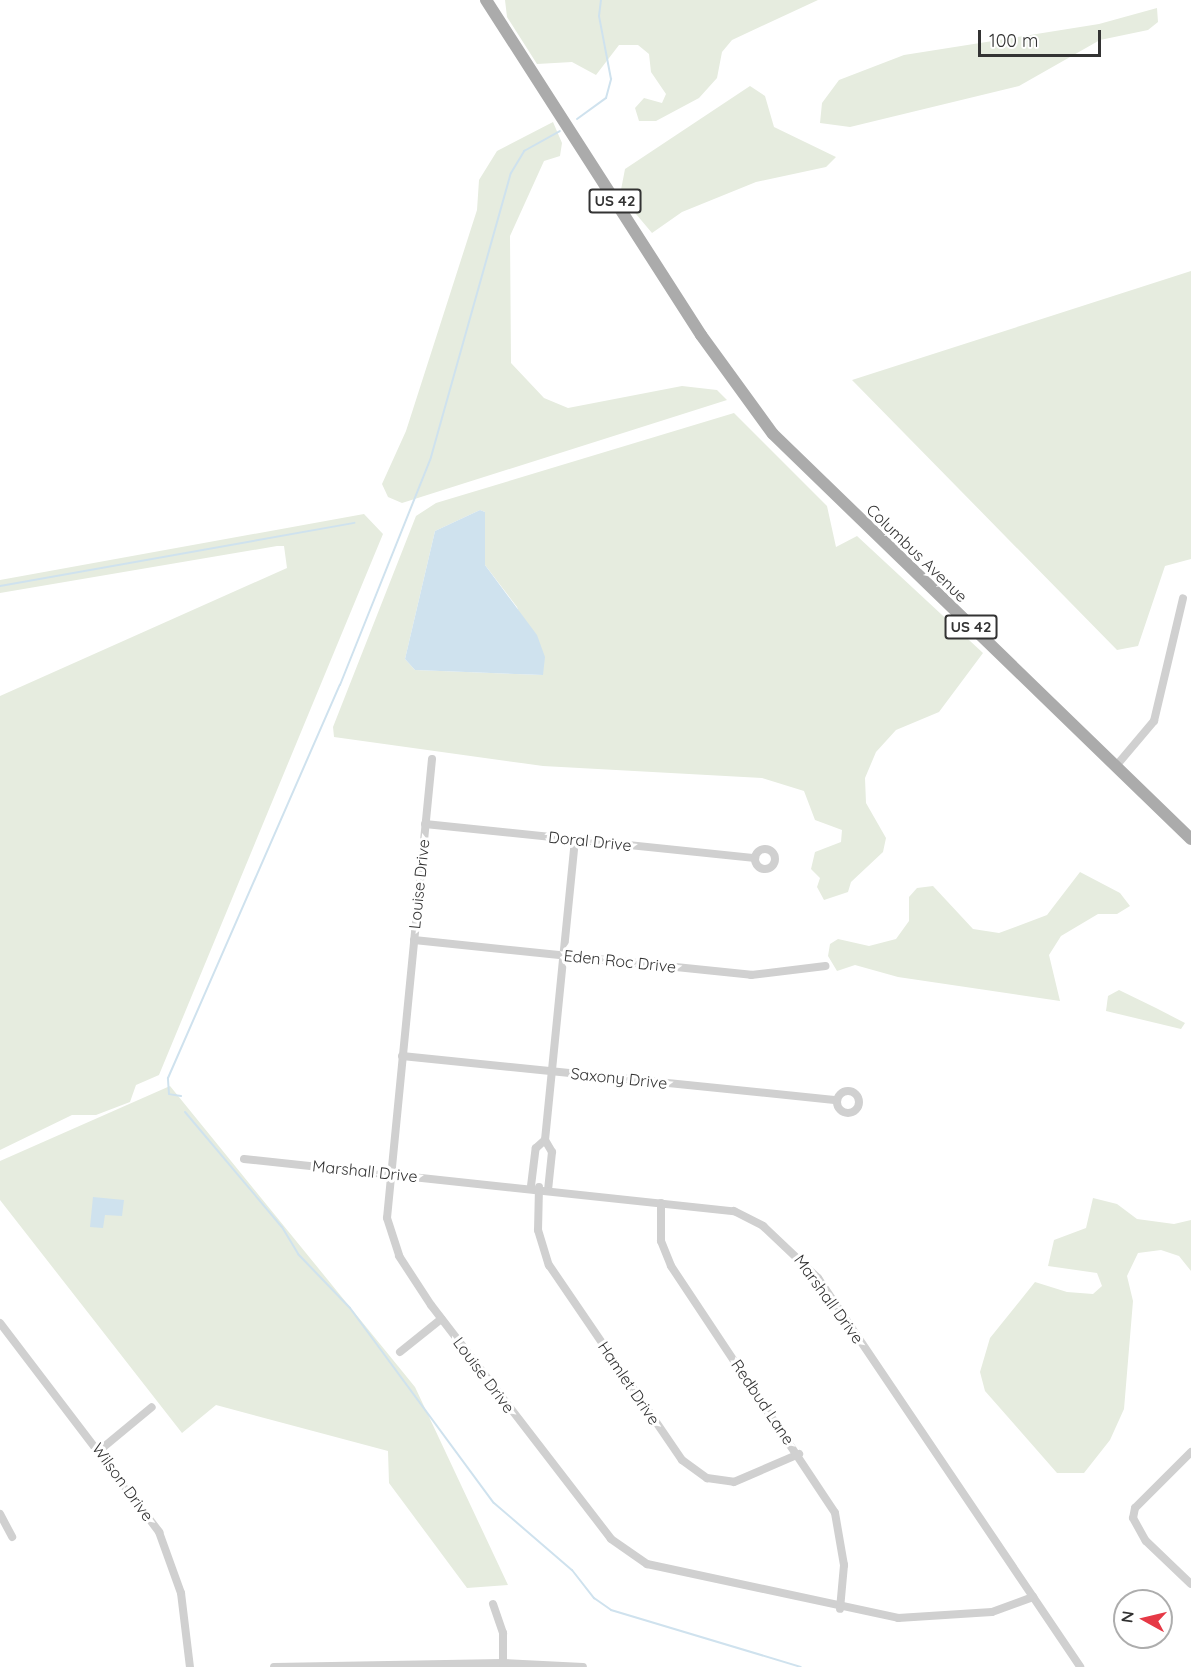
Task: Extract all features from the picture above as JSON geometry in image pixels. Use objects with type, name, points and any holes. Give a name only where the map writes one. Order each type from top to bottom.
[{"type":"main road","name":"Columbus Avenue","points":[[486,0],[754,412],[1191,839]]},
{"type":"street","points":[[1116,766],[1154,721],[1183,598]]},
{"type":"street","name":"Louise Drive","points":[[432,759],[389,1173],[387,1218],[399,1256],[441,1319],[597,1522],[628,1553],[660,1570],[840,1609],[944,1618],[998,1611],[1033,1597]]},
{"type":"street","name":"Doral Drive","points":[[425,824],[755,858]]},
{"type":"street","name":"Hamlet Drive","points":[[575,840],[544,1140],[536,1148],[539,1187],[538,1230],[549,1265],[682,1460],[707,1478],[734,1482],[799,1454]]},
{"type":"street","name":"Eden Roc Drive","points":[[414,940],[768,976],[825,966]]},
{"type":"street","name":"Saxony Drive","points":[[402,1056],[837,1100]]},
{"type":"street","name":"Hamlet Drive","points":[[539,1187],[552,1152],[544,1140]]},
{"type":"street","name":"Marshall Drive","points":[[244,1159],[539,1187],[734,1211],[774,1232],[806,1263],[1080,1667]]},
{"type":"street","name":"Redbud Lane","points":[[661,1203],[661,1241],[671,1266],[799,1454],[839,1528],[844,1566],[840,1609]]},
{"type":"street","points":[[400,1352],[441,1319]]},
{"type":"street","name":"Wilson Drive","points":[[0,1323],[141,1504],[170,1556],[187,1624],[190,1667]]},
{"type":"street","points":[[100,1450],[152,1407]]},
{"type":"street","points":[[1191,1452],[1135,1508],[1133,1518],[1146,1541],[1191,1584]]},
{"type":"street","points":[[0,1514],[12,1537]]},
{"type":"street","points":[[493,1604],[502,1633],[503,1663]]},
{"type":"street","points":[[274,1667],[503,1663],[583,1667]]},
{"type":"shaded area","points":[[505,0],[818,0],[732,40],[722,52],[717,78],[699,98],[656,121],[639,121],[635,108],[644,98],[662,103],[666,94],[651,72],[649,54],[638,45],[619,45],[596,75],[572,62],[537,64],[507,17]]},
{"type":"shaded area","points":[[1157,8],[1158,22],[1148,30],[1100,40],[1019,86],[850,127],[820,123],[822,103],[839,80],[904,55],[1099,24]]},
{"type":"shaded area","points":[[750,86],[765,96],[774,127],[836,157],[826,167],[756,182],[682,212],[652,233],[620,195],[625,169]]},
{"type":"shaded area","points":[[553,122],[562,143],[560,156],[544,161],[510,236],[511,363],[544,398],[568,408],[682,386],[717,390],[727,400],[402,503],[388,497],[382,484],[406,431],[477,210],[479,180],[497,151]]},
{"type":"shaded area","points":[[1191,271],[1191,559],[1165,566],[1138,646],[1117,650],[852,380]]},
{"type":"shaded area","points":[[734,413],[827,506],[836,547],[857,536],[983,653],[939,712],[896,730],[876,752],[865,778],[866,803],[886,838],[883,852],[851,882],[848,892],[824,900],[817,887],[820,878],[811,869],[815,852],[841,842],[842,830],[815,820],[804,791],[762,778],[543,766],[334,737],[333,727],[416,516],[436,503]],"holes":[[[480,510],[485,512],[485,565],[517,607],[543,675],[415,670],[405,659],[435,531]]]},
{"type":"shaded area","points":[[364,514],[383,534],[159,1075],[136,1085],[130,1102],[96,1115],[72,1115],[0,1150],[0,696],[287,568],[284,546],[277,546],[0,593],[0,580]]},
{"type":"shaded area","points":[[1080,872],[1120,893],[1130,906],[1117,914],[1098,914],[1061,936],[1049,955],[1060,1001],[898,977],[855,965],[837,971],[828,956],[830,944],[838,939],[869,946],[896,939],[909,921],[909,897],[917,888],[933,886],[973,929],[999,933],[1047,915]]},
{"type":"shaded area","points":[[1119,990],[1185,1023],[1181,1029],[1106,1011],[1108,996]]},
{"type":"shaded area","points":[[170,1086],[415,1387],[508,1585],[467,1588],[389,1483],[388,1451],[216,1405],[182,1433],[0,1200],[0,1161]]},
{"type":"shaded area","points":[[1093,1198],[1117,1204],[1137,1219],[1174,1224],[1191,1220],[1191,1271],[1179,1256],[1161,1250],[1138,1253],[1127,1276],[1133,1301],[1124,1409],[1110,1440],[1084,1473],[1057,1473],[985,1391],[980,1372],[990,1338],[1035,1282],[1067,1292],[1093,1294],[1102,1286],[1097,1273],[1048,1266],[1054,1240],[1086,1228]]},
{"type":"water","points":[[480,510],[485,512],[485,565],[537,635],[545,657],[543,675],[415,670],[405,659],[435,531]]},
{"type":"water","points":[[93,1197],[124,1200],[122,1216],[105,1215],[103,1228],[90,1227]]},
{"type":"waterway","points":[[577,119],[606,98],[611,79],[599,16],[601,0]]},
{"type":"waterway","points":[[181,1096],[169,1094],[168,1078],[340,685],[431,457],[511,173],[524,151],[560,131]]},
{"type":"waterway","points":[[0,586],[354,523]]},
{"type":"waterway","points":[[185,1112],[282,1227],[298,1254],[350,1308],[494,1503],[572,1570],[594,1598],[611,1610],[801,1667]]}]
